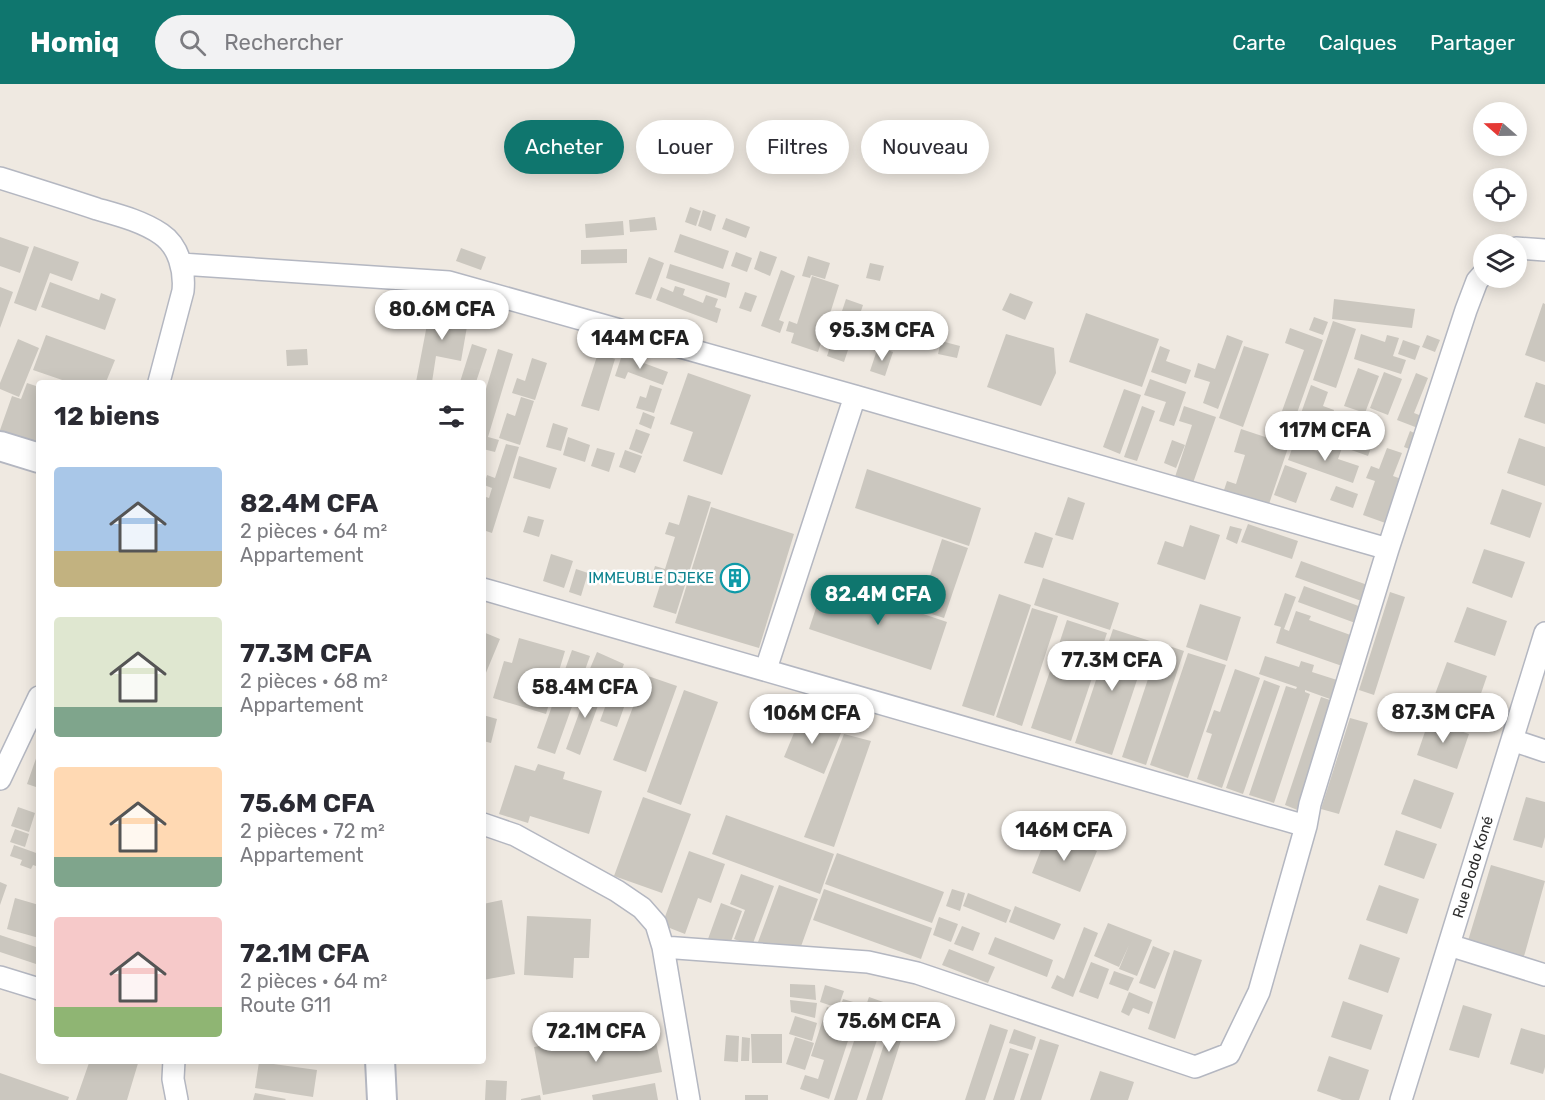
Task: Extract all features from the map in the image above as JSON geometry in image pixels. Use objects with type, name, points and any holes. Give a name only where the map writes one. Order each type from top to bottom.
[{"type":"street","points":[[0,178],[134,220],[162,234],[172,245],[182,264],[185,276],[160,380]]},
{"type":"street","points":[[1527,249],[1545,250]]},
{"type":"street","points":[[182,264],[449,282],[1388,549]]},
{"type":"street","points":[[663,947],[868,962],[907,971],[1195,1067],[1228,1054],[1259,992],[1306,826],[1310,804],[1388,549],[1474,288]]},
{"type":"street","points":[[766,669],[855,396]]},
{"type":"street","points":[[0,446],[36,457]]},
{"type":"street","points":[[486,590],[1306,826]]},
{"type":"street","name":"Rue Dodo Koné","points":[[1401,1100],[1545,633]]},
{"type":"street","points":[[1,774],[36,703]]},
{"type":"street","points":[[1512,740],[1545,751]]},
{"type":"street","points":[[486,825],[515,835],[617,891],[642,908],[656,924],[663,947],[689,1100]]},
{"type":"street","points":[[1449,945],[1545,975]]},
{"type":"street","points":[[0,977],[36,988]]},
{"type":"street","points":[[174,1064],[173,1079],[177,1100]]},
{"type":"street","points":[[380,1064],[382,1100]]},
{"type":"building","points":[[690,207],[701,211],[696,226],[685,222]]},
{"type":"building","points":[[703,210],[716,215],[711,231],[698,226]]},
{"type":"building","points":[[655,217],[657,230],[630,232],[629,220]]},
{"type":"building","points":[[726,218],[750,227],[746,238],[722,229]]},
{"type":"building","points":[[623,221],[624,235],[586,238],[585,224]]},
{"type":"building","points":[[680,234],[729,251],[723,269],[674,252]]},
{"type":"building","points":[[0,237],[29,247],[20,273],[0,266]]},
{"type":"building","points":[[34,246],[79,262],[72,281],[50,273],[36,311],[14,303]]},
{"type":"building","points":[[461,248],[486,257],[481,270],[456,261]]},
{"type":"building","points":[[627,249],[627,263],[581,264],[581,250]]},
{"type":"building","points":[[760,251],[777,257],[770,276],[754,269]]},
{"type":"building","points":[[736,252],[752,258],[747,272],[731,266]]},
{"type":"building","points":[[808,256],[830,263],[825,279],[811,275],[810,278],[802,276]]},
{"type":"building","points":[[649,257],[664,263],[651,299],[635,294]]},
{"type":"building","points":[[870,263],[884,266],[880,281],[866,278]]},
{"type":"building","points":[[670,264],[730,283],[726,298],[666,278]]},
{"type":"building","points":[[781,270],[795,276],[779,320],[784,322],[780,333],[761,326]]},
{"type":"building","points":[[812,276],[839,285],[818,352],[791,343],[794,333],[786,331],[789,321],[797,324]]},
{"type":"building","points":[[50,282],[99,300],[101,293],[116,299],[105,330],[41,307]]},
{"type":"building","points":[[675,286],[685,289],[683,295],[703,303],[706,295],[718,299],[715,307],[721,309],[717,323],[656,300],[661,287],[673,292]]},
{"type":"building","points":[[0,287],[13,292],[0,328]]},
{"type":"building","points":[[745,292],[757,296],[751,312],[739,308]]},
{"type":"building","points":[[1010,293],[1033,302],[1025,320],[1002,310]]},
{"type":"building","points":[[846,299],[863,305],[844,362],[827,356]]},
{"type":"building","points":[[1334,299],[1415,309],[1412,328],[1332,319]]},
{"type":"building","points":[[1543,303],[1545,304],[1545,362],[1525,355]]},
{"type":"building","points":[[430,309],[469,315],[461,361],[436,356],[432,380],[416,380]]},
{"type":"building","points":[[1086,313],[1159,339],[1142,387],[1069,362]]},
{"type":"building","points":[[1314,317],[1328,322],[1323,335],[1309,330]]},
{"type":"building","points":[[1333,321],[1356,329],[1336,388],[1313,380]]},
{"type":"building","points":[[1290,328],[1323,340],[1287,441],[1273,436],[1304,350],[1285,343]]},
{"type":"building","points":[[1006,334],[1054,348],[1056,373],[1041,406],[987,387]]},
{"type":"building","points":[[1361,334],[1385,342],[1387,335],[1399,338],[1393,356],[1406,360],[1401,374],[1354,359]]},
{"type":"building","points":[[46,335],[115,360],[107,380],[62,380],[33,370]]},
{"type":"building","points":[[1227,335],[1243,341],[1218,409],[1203,403],[1210,382],[1194,377],[1198,363],[1215,369]]},
{"type":"building","points":[[1427,335],[1440,340],[1435,352],[1422,347]]},
{"type":"building","points":[[18,339],[39,348],[19,397],[0,389],[0,383]]},
{"type":"building","points":[[1403,340],[1420,346],[1415,360],[1398,354]]},
{"type":"building","points":[[941,341],[960,346],[957,358],[938,354]]},
{"type":"building","points":[[472,344],[487,349],[477,380],[461,380]]},
{"type":"building","points":[[1160,346],[1170,350],[1166,361],[1191,370],[1186,384],[1151,372]]},
{"type":"building","points":[[1244,346],[1269,354],[1243,427],[1219,418]]},
{"type":"building","points":[[878,347],[893,352],[885,376],[870,371]]},
{"type":"building","points":[[307,349],[308,365],[287,366],[286,350]]},
{"type":"building","points":[[498,349],[513,354],[488,437],[499,440],[495,452],[486,450],[486,389]]},
{"type":"building","points":[[598,353],[615,359],[599,411],[581,406]]},
{"type":"building","points":[[622,355],[668,372],[663,385],[628,372],[625,379],[615,376]]},
{"type":"building","points":[[532,358],[547,363],[535,400],[512,393],[517,378],[525,381]]},
{"type":"building","points":[[1358,368],[1379,376],[1365,413],[1344,406]]},
{"type":"building","points":[[1384,372],[1402,379],[1388,415],[1370,408]]},
{"type":"building","points":[[688,373],[751,395],[722,475],[683,461],[693,432],[670,424]]},
{"type":"building","points":[[1416,373],[1428,378],[1414,413],[1427,418],[1423,430],[1397,420]]},
{"type":"building","points":[[1150,379],[1186,392],[1174,426],[1159,421],[1166,402],[1144,395]]},
{"type":"building","points":[[1536,382],[1545,385],[1545,424],[1524,417]]},
{"type":"building","points":[[27,383],[36,386],[36,443],[0,430],[12,396],[21,399]]},
{"type":"building","points":[[650,385],[662,389],[654,413],[636,408],[640,396],[646,398]]},
{"type":"building","points":[[1311,385],[1328,392],[1323,406],[1334,410],[1329,424],[1322,421],[1321,424],[1300,416]]},
{"type":"building","points":[[1124,389],[1141,395],[1120,454],[1103,447]]},
{"type":"building","points":[[521,397],[534,401],[520,445],[499,438],[507,413],[515,416]]},
{"type":"building","points":[[1142,406],[1155,411],[1137,461],[1124,457]]},
{"type":"building","points":[[1184,406],[1216,417],[1193,483],[1175,477],[1192,425],[1179,421]]},
{"type":"building","points":[[643,412],[655,417],[651,429],[639,424]]},
{"type":"building","points":[[553,423],[568,428],[561,451],[546,447]]},
{"type":"building","points":[[1323,424],[1373,442],[1368,456],[1318,438]]},
{"type":"building","points":[[1300,425],[1316,431],[1311,445],[1295,439]]},
{"type":"building","points":[[636,429],[650,434],[642,454],[629,449]]},
{"type":"building","points":[[1241,429],[1289,445],[1269,504],[1224,490],[1227,481],[1236,484],[1245,455],[1234,452]]},
{"type":"building","points":[[1410,431],[1423,437],[1417,452],[1404,447]]},
{"type":"building","points":[[568,437],[590,445],[585,462],[563,455]]},
{"type":"building","points":[[1519,438],[1545,447],[1545,486],[1507,473]]},
{"type":"building","points":[[1172,440],[1185,445],[1176,468],[1164,463]]},
{"type":"building","points":[[1294,443],[1325,454],[1329,444],[1342,448],[1338,459],[1359,466],[1353,483],[1288,460]]},
{"type":"building","points":[[506,444],[519,447],[492,533],[486,531],[486,497],[489,498],[492,488],[486,486],[486,478],[487,475],[495,478]]},
{"type":"building","points":[[597,448],[615,453],[609,472],[591,466]]},
{"type":"building","points":[[1387,448],[1402,453],[1393,476],[1407,481],[1391,525],[1363,515],[1375,481],[1366,478],[1371,466],[1379,469]]},
{"type":"building","points":[[625,450],[642,456],[635,473],[619,467]]},
{"type":"building","points":[[519,456],[557,468],[550,489],[513,478]]},
{"type":"building","points":[[1285,465],[1307,473],[1296,503],[1274,495]]},
{"type":"building","points":[[867,469],[981,508],[969,546],[855,508]]},
{"type":"building","points":[[1336,486],[1358,494],[1353,508],[1330,500]]},
{"type":"building","points":[[1502,489],[1542,503],[1530,538],[1490,524]]},
{"type":"building","points":[[688,495],[711,502],[676,614],[653,607],[661,582],[651,579],[655,566],[665,569],[675,537],[665,534],[669,522],[679,525]]},
{"type":"building","points":[[1068,497],[1085,503],[1073,540],[1055,535]]},
{"type":"building","name":"IMMEUBLE DJEKE","points":[[711,507],[794,534],[759,648],[675,623]]},
{"type":"building","points":[[528,516],[544,520],[539,537],[523,532]]},
{"type":"building","points":[[1248,524],[1298,541],[1292,559],[1241,542]]},
{"type":"building","points":[[1190,525],[1220,535],[1205,580],[1157,564],[1165,541],[1183,547]]},
{"type":"building","points":[[1230,526],[1242,529],[1237,544],[1226,539]]},
{"type":"building","points":[[1035,532],[1053,538],[1043,568],[1024,563]]},
{"type":"building","points":[[942,539],[968,548],[944,618],[919,610]]},
{"type":"building","points":[[1484,549],[1525,562],[1512,598],[1472,583]]},
{"type":"building","points":[[551,554],[573,561],[564,588],[543,581]]},
{"type":"building","points":[[1301,561],[1373,587],[1367,603],[1295,577]]},
{"type":"building","points":[[576,569],[588,573],[581,596],[569,592]]},
{"type":"building","points":[[1043,578],[1119,603],[1110,630],[1034,605]]},
{"type":"building","points":[[825,581],[947,622],[931,670],[809,629]]},
{"type":"building","points":[[1304,586],[1364,608],[1358,624],[1298,602]]},
{"type":"building","points":[[1390,592],[1405,597],[1374,695],[1359,690]]},
{"type":"building","points":[[1285,593],[1296,597],[1284,629],[1289,631],[1296,611],[1311,616],[1309,620],[1356,637],[1345,667],[1276,643],[1281,627],[1274,625]]},
{"type":"building","points":[[999,594],[1031,605],[994,716],[962,706]]},
{"type":"building","points":[[1200,604],[1241,617],[1227,661],[1186,647]]},
{"type":"building","points":[[1467,607],[1507,621],[1495,656],[1454,642]]},
{"type":"building","points":[[1032,608],[1058,616],[1022,726],[996,717]]},
{"type":"building","points":[[1067,620],[1107,633],[1071,741],[1031,728]]},
{"type":"building","points":[[1113,629],[1150,641],[1112,755],[1075,743]]},
{"type":"building","points":[[486,633],[500,639],[486,673]]},
{"type":"building","points":[[519,638],[565,651],[546,714],[493,698],[504,661],[512,663]]},
{"type":"building","points":[[1160,643],[1184,651],[1146,765],[1122,757]]},
{"type":"building","points":[[572,650],[590,656],[555,754],[537,748]]},
{"type":"building","points":[[597,652],[624,664],[617,682],[589,671]]},
{"type":"building","points":[[1188,653],[1226,665],[1188,778],[1150,765]]},
{"type":"building","points":[[1265,656],[1299,667],[1301,661],[1314,665],[1312,672],[1337,680],[1330,699],[1305,690],[1310,694],[1274,803],[1249,795],[1286,686],[1296,689],[1297,687],[1259,674]]},
{"type":"building","points":[[1447,662],[1487,676],[1475,711],[1434,697]]},
{"type":"building","points":[[1235,669],[1260,678],[1222,788],[1197,779],[1212,734],[1206,732],[1214,710],[1220,712]]},
{"type":"building","points":[[623,671],[635,676],[617,727],[600,721],[613,685],[617,687]]},
{"type":"building","points":[[645,675],[677,686],[646,772],[613,760]]},
{"type":"building","points":[[1264,680],[1280,686],[1243,794],[1226,788]]},
{"type":"building","points":[[590,683],[604,689],[580,755],[566,749]]},
{"type":"building","points":[[684,690],[718,702],[681,805],[647,792]]},
{"type":"building","points":[[1321,697],[1336,702],[1300,811],[1285,805]]},
{"type":"building","points":[[486,716],[497,719],[491,743],[486,742]]},
{"type":"building","points":[[801,716],[841,733],[824,774],[784,757]]},
{"type":"building","points":[[1350,718],[1368,723],[1339,814],[1321,809]]},
{"type":"building","points":[[1429,720],[1469,734],[1457,769],[1417,755]]},
{"type":"building","points":[[844,734],[871,741],[834,847],[804,837]]},
{"type":"building","points":[[36,758],[36,787],[27,784]]},
{"type":"building","points":[[538,764],[565,772],[563,779],[602,791],[589,834],[530,816],[528,823],[499,814],[515,765],[535,771]]},
{"type":"building","points":[[1414,779],[1454,793],[1441,829],[1401,814]]},
{"type":"building","points":[[643,797],[691,814],[662,893],[614,876]]},
{"type":"building","points":[[1526,797],[1545,802],[1545,837],[1542,848],[1513,840]]},
{"type":"building","points":[[18,807],[35,813],[29,832],[11,826]]},
{"type":"building","points":[[726,815],[834,854],[820,894],[712,854]]},
{"type":"building","points":[[15,829],[29,834],[25,847],[10,842]]},
{"type":"building","points":[[1396,830],[1437,844],[1424,879],[1384,865]]},
{"type":"building","points":[[1048,832],[1097,851],[1080,892],[1032,873]]},
{"type":"building","points":[[14,845],[36,853],[36,866],[33,865],[31,869],[20,865],[22,860],[10,856]]},
{"type":"building","points":[[689,851],[725,864],[711,903],[698,898],[685,934],[662,925]]},
{"type":"building","points":[[837,853],[944,892],[932,923],[825,884]]},
{"type":"building","points":[[1491,865],[1545,881],[1523,960],[1467,944]]},
{"type":"building","points":[[741,874],[774,886],[752,946],[734,939],[745,910],[730,904]]},
{"type":"building","points":[[0,882],[7,885],[0,905]]},
{"type":"building","points":[[779,885],[818,899],[799,952],[792,954],[758,942]]},
{"type":"building","points":[[1379,885],[1419,899],[1407,934],[1366,920]]},
{"type":"building","points":[[824,889],[932,928],[921,959],[813,920]]},
{"type":"building","points":[[952,889],[965,893],[960,911],[946,906]]},
{"type":"building","points":[[968,893],[1011,910],[1006,923],[963,906]]},
{"type":"building","points":[[15,898],[36,904],[36,937],[7,929]]},
{"type":"building","points":[[502,900],[515,974],[486,979],[486,903]]},
{"type":"building","points":[[721,903],[742,911],[729,947],[708,939]]},
{"type":"building","points":[[1015,906],[1061,924],[1054,940],[1009,922]]},
{"type":"building","points":[[527,916],[591,919],[589,958],[574,958],[573,978],[524,975]]},
{"type":"building","points":[[939,917],[958,924],[951,942],[933,935]]},
{"type":"building","points":[[1108,923],[1152,940],[1137,976],[1119,969],[1129,945],[1119,967],[1094,956]]},
{"type":"building","points":[[962,926],[980,933],[973,951],[954,944]]},
{"type":"building","points":[[1084,927],[1098,933],[1073,997],[1051,988],[1057,975],[1064,979]]},
{"type":"building","points":[[0,935],[36,947],[36,964],[0,952]]},
{"type":"building","points":[[995,937],[1053,960],[1047,977],[988,954]]},
{"type":"building","points":[[1360,944],[1400,958],[1388,993],[1348,979]]},
{"type":"building","points":[[1153,946],[1170,953],[1155,989],[1139,983]]},
{"type":"building","points":[[949,949],[995,967],[988,983],[942,965]]},
{"type":"building","points":[[1174,950],[1202,960],[1175,1039],[1148,1029]]},
{"type":"building","points":[[1091,962],[1109,969],[1098,999],[1079,992]]},
{"type":"building","points":[[1114,971],[1134,978],[1128,991],[1109,984]]},
{"type":"building","points":[[790,984],[815,985],[816,1000],[790,997]]},
{"type":"building","points":[[825,985],[844,991],[838,1008],[820,1002]]},
{"type":"building","points":[[1129,992],[1153,1002],[1149,1014],[1133,1008],[1129,1016],[1121,1012]]},
{"type":"building","points":[[869,997],[889,1004],[857,1100],[834,1100]]},
{"type":"building","points":[[843,999],[860,1004],[829,1099],[800,1089],[805,1075],[818,1079],[824,1060],[811,1056],[827,1007],[839,1011]]},
{"type":"building","points":[[790,1000],[817,1003],[815,1018],[791,1012]]},
{"type":"building","points":[[1343,1001],[1383,1015],[1371,1050],[1331,1037]]},
{"type":"building","points":[[897,1004],[911,1009],[882,1100],[866,1100]]},
{"type":"building","points":[[1463,1005],[1492,1014],[1479,1058],[1449,1050]]},
{"type":"building","points":[[795,1016],[817,1023],[812,1041],[789,1034]]},
{"type":"building","points":[[990,1024],[1008,1030],[985,1100],[965,1100]]},
{"type":"building","points":[[1521,1028],[1545,1035],[1543,1074],[1510,1064]]},
{"type":"building","points":[[1014,1029],[1036,1037],[1032,1050],[1009,1043]]},
{"type":"building","points":[[654,1032],[662,1072],[543,1095],[534,1047],[569,1041],[570,1048]]},
{"type":"building","points":[[751,1034],[782,1034],[782,1063],[752,1063]]},
{"type":"building","points":[[726,1035],[739,1036],[738,1062],[724,1061]]},
{"type":"building","points":[[742,1037],[750,1038],[749,1061],[741,1061]]},
{"type":"building","points":[[795,1037],[814,1043],[805,1070],[786,1064]]},
{"type":"building","points":[[1040,1039],[1059,1045],[1041,1100],[1020,1100]]},
{"type":"building","points":[[1010,1048],[1029,1054],[1014,1100],[993,1100]]},
{"type":"building","points":[[1329,1056],[1369,1070],[1359,1100],[1342,1100],[1317,1091]]},
{"type":"building","points":[[89,1064],[138,1064],[127,1100],[76,1100]]},
{"type":"building","points":[[259,1064],[317,1070],[313,1097],[255,1088]]},
{"type":"building","points":[[1100,1071],[1134,1082],[1128,1100],[1090,1100]]},
{"type":"building","points":[[0,1073],[69,1097],[68,1100],[0,1100]]},
{"type":"building","points":[[486,1080],[507,1081],[506,1100],[485,1100]]},
{"type":"building","points":[[655,1083],[658,1100],[593,1100],[592,1095]]},
{"type":"building","points":[[255,1093],[286,1099],[253,1100]]},
{"type":"building","points":[[540,1095],[541,1100],[521,1100],[521,1099]]},
{"type":"building","points":[[745,1095],[768,1095],[768,1100],[745,1100]]},
{"type":"place","name":"IMMEUBLE DJEKE","points":[[735,578]]}]
